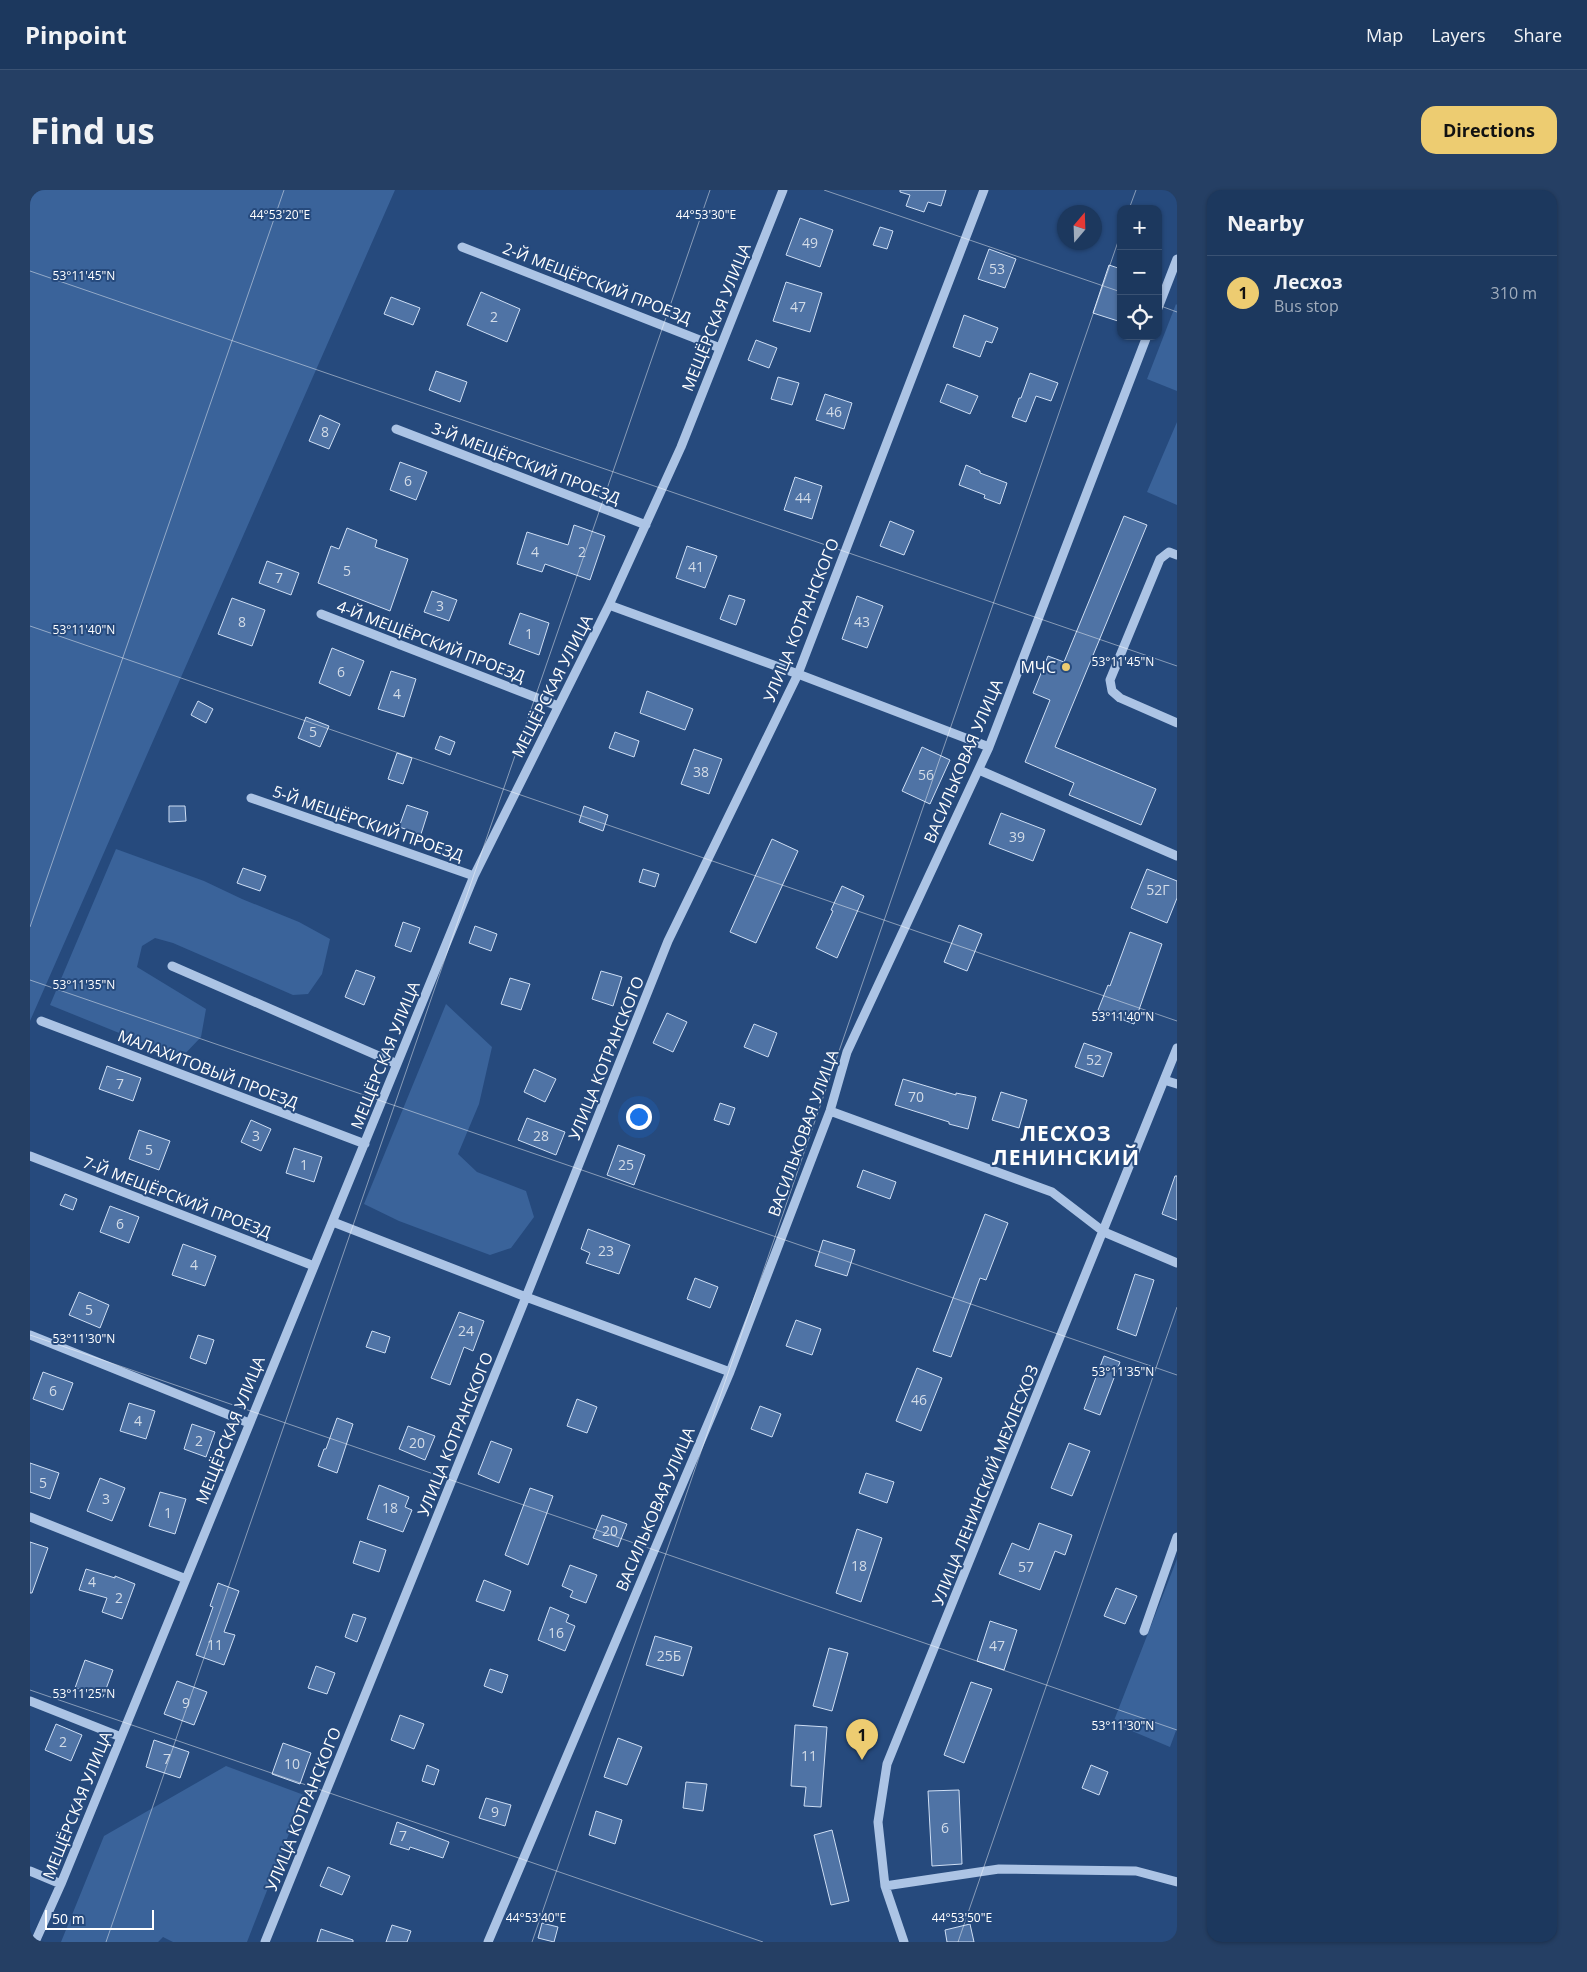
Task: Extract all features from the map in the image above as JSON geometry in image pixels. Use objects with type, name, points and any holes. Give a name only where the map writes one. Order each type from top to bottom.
[{"type":"street","name":"МЕЩЁРСКАЯ УЛИЦА","points":[[35,1942],[61,1884],[474,876],[610,605],[680,447],[783,190]]},
{"type":"street","name":"УЛИЦА КОТРАНСКОГО","points":[[265,1942],[668,942],[798,674],[984,190]]},
{"type":"street","name":"2-Й МЕЩЁРСКИЙ ПРОЕЗД","points":[[462,247],[720,348]]},
{"type":"street","points":[[1162,301],[1173,283],[1177,259]]},
{"type":"street","name":"ВАСИЛЬКОВАЯ УЛИЦА","points":[[488,1942],[730,1372],[830,1111],[847,1052],[989,748],[1145,340]]},
{"type":"street","name":"3-Й МЕЩЁРСКИЙ ПРОЕЗД","points":[[396,429],[646,525]]},
{"type":"street","points":[[1177,554],[1169,552],[1160,559],[1110,680],[1112,691],[1120,698],[1177,723]]},
{"type":"street","points":[[610,605],[798,674],[989,748]]},
{"type":"street","name":"4-Й МЕЩЁРСКИЙ ПРОЕЗД","points":[[321,614],[558,706]]},
{"type":"street","points":[[979,770],[1177,856]]},
{"type":"street","name":"5-Й МЕЩЁРСКИЙ ПРОЕЗД","points":[[251,798],[474,876]]},
{"type":"street","points":[[172,966],[397,1064]]},
{"type":"street","name":"МАЛАХИТОВЫЙ ПРОЕЗД","points":[[41,1022],[365,1144]]},
{"type":"street","name":"УЛИЦА ЛЕНИНСКИЙ МЕХЛЕСХОЗ","points":[[904,1942],[885,1886],[878,1822],[887,1764],[1177,1048]]},
{"type":"street","points":[[1164,1080],[1177,1084]]},
{"type":"street","points":[[830,1111],[1052,1192],[1104,1232],[1177,1263]]},
{"type":"street","name":"7-Й МЕЩЁРСКИЙ ПРОЕЗД","points":[[30,1156],[314,1266]]},
{"type":"street","points":[[333,1222],[526,1297],[730,1372]]},
{"type":"street","points":[[30,1335],[249,1423]]},
{"type":"street","points":[[30,1517],[186,1579]]},
{"type":"street","points":[[1144,1631],[1177,1537]]},
{"type":"street","points":[[30,1701],[121,1737]]},
{"type":"street","points":[[885,1886],[999,1869],[1136,1871],[1177,1882]]},
{"type":"street","points":[[30,1871],[61,1884]]},
{"type":"shaded area","points":[[30,190],[395,190],[30,1021]]},
{"type":"shaded area","points":[[1177,305],[1177,391],[1147,379]]},
{"type":"shaded area","points":[[1177,422],[1177,505],[1147,492]]},
{"type":"shaded area","points":[[116,849],[204,881],[299,922],[330,939],[322,974],[308,994],[293,995],[173,943],[155,938],[142,946],[137,967],[206,1009],[201,1037],[181,1058],[50,1005]]},
{"type":"shaded area","points":[[446,1004],[492,1047],[479,1104],[458,1154],[477,1172],[526,1191],[534,1217],[511,1248],[490,1255],[399,1221],[364,1204]]},
{"type":"shaded area","points":[[1177,1559],[1177,1728],[1170,1747],[1113,1723]]},
{"type":"shaded area","points":[[226,1766],[304,1795],[247,1942],[173,1942],[163,1937],[158,1942],[61,1942],[104,1836]]},
{"type":"building","points":[[900,190],[946,190],[941,206],[928,202],[924,212],[906,206],[910,195],[900,192]]},
{"type":"building","points":[[800,218],[833,230],[820,267],[786,255]]},
{"type":"building","points":[[880,227],[893,231],[887,249],[873,245]]},
{"type":"building","points":[[989,249],[1016,259],[1005,288],[978,279]]},
{"type":"building","points":[[1109,265],[1117,268],[1117,321],[1093,313]]},
{"type":"building","points":[[786,282],[822,293],[810,332],[773,321]]},
{"type":"building","points":[[481,292],[520,309],[507,342],[467,325]]},
{"type":"building","points":[[391,297],[420,308],[413,325],[384,314]]},
{"type":"building","points":[[964,315],[998,328],[992,343],[986,341],[980,357],[953,347]]},
{"type":"building","points":[[756,340],[777,348],[769,368],[748,360]]},
{"type":"building","points":[[436,371],[467,382],[460,402],[429,390]]},
{"type":"building","points":[[1030,373],[1058,383],[1051,401],[1036,396],[1026,422],[1012,417]]},
{"type":"building","points":[[778,377],[799,383],[792,405],[771,399]]},
{"type":"building","points":[[947,384],[978,396],[970,414],[940,402]]},
{"type":"building","points":[[825,394],[852,403],[844,429],[816,420]]},
{"type":"building","points":[[320,415],[340,424],[329,449],[309,441]]},
{"type":"building","points":[[400,462],[427,472],[416,500],[390,490]]},
{"type":"building","points":[[966,465],[980,471],[980,473],[1007,483],[1000,504],[984,498],[985,495],[959,485]]},
{"type":"building","points":[[795,477],[822,486],[812,519],[784,510]]},
{"type":"building","name":"МЧС","points":[[1124,516],[1147,525],[1055,747],[1156,789],[1141,825],[1069,795],[1074,783],[1025,762],[1050,700],[1033,693],[1048,656],[1064,662]]},
{"type":"building","points":[[890,521],[914,531],[904,555],[880,546]]},
{"type":"building","points":[[574,525],[605,536],[590,580],[545,564],[542,572],[517,564],[527,532],[568,545]]},
{"type":"building","points":[[347,528],[377,540],[375,547],[408,559],[390,611],[318,583],[331,546],[339,549]]},
{"type":"building","points":[[687,546],[717,556],[705,588],[676,578]]},
{"type":"building","points":[[267,561],[299,573],[291,595],[259,583]]},
{"type":"building","points":[[432,591],[457,600],[449,621],[424,612]]},
{"type":"building","points":[[729,595],[745,600],[736,625],[720,619]]},
{"type":"building","points":[[857,596],[883,606],[867,648],[842,639]]},
{"type":"building","points":[[232,598],[265,610],[252,646],[218,634]]},
{"type":"building","points":[[520,613],[549,623],[539,655],[509,644]]},
{"type":"building","points":[[332,648],[364,661],[350,696],[319,683]]},
{"type":"building","points":[[391,671],[416,679],[404,717],[378,709]]},
{"type":"building","points":[[647,691],[693,709],[685,730],[640,713]]},
{"type":"building","points":[[198,701],[213,709],[206,723],[191,715]]},
{"type":"building","points":[[306,717],[329,726],[320,747],[298,738]]},
{"type":"building","points":[[615,732],[639,741],[634,757],[609,748]]},
{"type":"building","points":[[440,736],[455,742],[450,755],[435,749]]},
{"type":"building","points":[[922,747],[950,760],[930,804],[902,791]]},
{"type":"building","points":[[694,749],[722,759],[709,794],[681,784]]},
{"type":"building","points":[[397,753],[412,758],[403,784],[388,779]]},
{"type":"building","points":[[407,805],[428,812],[421,834],[399,827]]},
{"type":"building","points":[[169,806],[185,806],[186,821],[169,822]]},
{"type":"building","points":[[584,806],[608,815],[603,831],[579,822]]},
{"type":"building","points":[[1001,813],[1045,830],[1033,861],[989,844]]},
{"type":"building","points":[[772,839],[798,851],[756,943],[730,932]]},
{"type":"building","points":[[243,868],[266,876],[260,891],[237,883]]},
{"type":"building","points":[[643,869],[659,874],[655,887],[639,882]]},
{"type":"building","points":[[1147,869],[1177,881],[1177,898],[1167,923],[1131,908]]},
{"type":"building","points":[[842,886],[864,896],[837,958],[816,948]]},
{"type":"building","points":[[403,922],[420,928],[411,952],[395,946]]},
{"type":"building","points":[[959,925],[982,934],[967,971],[944,962]]},
{"type":"building","points":[[475,926],[497,934],[491,951],[469,943]]},
{"type":"building","points":[[1130,932],[1162,944],[1134,1024],[1098,1010],[1108,985],[1110,986]]},
{"type":"building","points":[[356,970],[375,977],[364,1005],[345,997]]},
{"type":"building","points":[[601,971],[622,977],[613,1006],[592,999]]},
{"type":"building","points":[[510,978],[530,984],[521,1010],[501,1004]]},
{"type":"building","points":[[667,1013],[687,1022],[673,1052],[653,1043]]},
{"type":"building","points":[[754,1024],[777,1033],[768,1057],[744,1047]]},
{"type":"building","points":[[1084,1043],[1112,1053],[1103,1077],[1075,1067]]},
{"type":"building","points":[[107,1066],[141,1078],[133,1101],[99,1089]]},
{"type":"building","points":[[534,1069],[556,1079],[545,1102],[524,1092]]},
{"type":"building","points":[[903,1079],[956,1095],[956,1093],[976,1097],[968,1129],[895,1105]]},
{"type":"building","points":[[1001,1092],[1027,1100],[1019,1128],[992,1120]]},
{"type":"building","points":[[720,1103],[735,1108],[729,1125],[714,1120]]},
{"type":"building","points":[[527,1118],[565,1132],[556,1155],[518,1140]]},
{"type":"building","points":[[251,1120],[271,1129],[261,1151],[241,1142]]},
{"type":"building","points":[[139,1130],[170,1141],[159,1170],[129,1159]]},
{"type":"building","points":[[618,1145],[645,1155],[634,1185],[607,1175]]},
{"type":"building","points":[[294,1148],[322,1157],[314,1182],[286,1173]]},
{"type":"building","points":[[863,1170],[896,1182],[890,1199],[857,1187]]},
{"type":"building","points":[[1175,1176],[1177,1176],[1177,1220],[1162,1214]]},
{"type":"building","points":[[65,1194],[77,1199],[73,1210],[60,1205]]},
{"type":"building","points":[[110,1206],[139,1217],[129,1243],[100,1232]]},
{"type":"building","points":[[985,1214],[1008,1223],[986,1280],[980,1278],[951,1357],[933,1351]]},
{"type":"building","points":[[588,1229],[630,1245],[619,1274],[586,1263],[590,1253],[581,1249]]},
{"type":"building","points":[[823,1240],[855,1250],[847,1276],[815,1266]]},
{"type":"building","points":[[183,1244],[216,1256],[205,1286],[172,1275]]},
{"type":"building","points":[[1135,1274],[1154,1280],[1136,1336],[1117,1329]]},
{"type":"building","points":[[695,1278],[718,1287],[710,1308],[687,1299]]},
{"type":"building","points":[[79,1292],[109,1305],[100,1328],[69,1315]]},
{"type":"building","points":[[459,1312],[484,1321],[473,1351],[464,1347],[450,1385],[431,1378]]},
{"type":"building","points":[[796,1320],[821,1329],[812,1355],[786,1346]]},
{"type":"building","points":[[372,1331],[390,1337],[385,1353],[366,1347]]},
{"type":"building","points":[[198,1335],[214,1340],[206,1364],[190,1358]]},
{"type":"building","points":[[1104,1356],[1120,1362],[1100,1415],[1084,1409]]},
{"type":"building","points":[[917,1368],[942,1378],[921,1431],[896,1421]]},
{"type":"building","points":[[43,1372],[73,1383],[63,1410],[33,1399]]},
{"type":"building","points":[[577,1399],[597,1407],[587,1433],[567,1426]]},
{"type":"building","points":[[129,1403],[155,1411],[146,1439],[120,1431]]},
{"type":"building","points":[[760,1406],[781,1414],[772,1437],[751,1429]]},
{"type":"building","points":[[337,1418],[353,1424],[337,1473],[318,1466]]},
{"type":"building","points":[[192,1424],[215,1432],[206,1457],[184,1449]]},
{"type":"building","points":[[408,1426],[435,1436],[425,1460],[399,1449]]},
{"type":"building","points":[[491,1441],[512,1449],[499,1483],[478,1474]]},
{"type":"building","points":[[1069,1443],[1090,1451],[1072,1496],[1051,1488]]},
{"type":"building","points":[[30,1463],[59,1473],[50,1499],[30,1492]]},
{"type":"building","points":[[866,1473],[894,1482],[887,1503],[859,1493]]},
{"type":"building","points":[[100,1478],[125,1488],[112,1521],[87,1511]]},
{"type":"building","points":[[379,1485],[409,1497],[405,1507],[412,1510],[403,1532],[367,1519]]},
{"type":"building","points":[[530,1488],[553,1496],[528,1565],[505,1555]]},
{"type":"building","points":[[160,1492],[186,1499],[175,1534],[149,1526]]},
{"type":"building","points":[[602,1515],[627,1524],[618,1547],[593,1538]]},
{"type":"building","points":[[1039,1523],[1072,1535],[1065,1555],[1055,1551],[1040,1590],[999,1574],[1012,1543],[1029,1550]]},
{"type":"building","points":[[857,1529],[882,1538],[861,1602],[836,1593]]},
{"type":"building","points":[[360,1541],[386,1550],[379,1572],[353,1563]]},
{"type":"building","points":[[30,1542],[48,1548],[32,1593],[30,1593]]},
{"type":"building","points":[[570,1565],[597,1575],[586,1603],[570,1597],[573,1591],[562,1586]]},
{"type":"building","points":[[86,1569],[115,1578],[115,1576],[135,1584],[122,1619],[102,1612],[107,1598],[79,1590]]},
{"type":"building","points":[[484,1580],[511,1591],[504,1611],[476,1601]]},
{"type":"building","points":[[218,1583],[239,1591],[224,1632],[235,1635],[224,1665],[196,1655],[213,1607],[210,1606]]},
{"type":"building","points":[[1116,1588],[1137,1596],[1125,1624],[1104,1616]]},
{"type":"building","points":[[550,1607],[569,1615],[566,1622],[575,1626],[565,1651],[538,1640]]},
{"type":"building","points":[[353,1614],[366,1618],[357,1642],[345,1637]]},
{"type":"building","points":[[990,1621],[1017,1630],[1004,1670],[977,1661]]},
{"type":"building","points":[[655,1636],[692,1647],[683,1676],[646,1665]]},
{"type":"building","points":[[829,1648],[848,1653],[832,1711],[813,1706]]},
{"type":"building","points":[[85,1660],[113,1670],[103,1697],[75,1688]]},
{"type":"building","points":[[316,1666],[335,1673],[327,1694],[308,1688]]},
{"type":"building","points":[[490,1669],[508,1675],[502,1693],[484,1686]]},
{"type":"building","points":[[177,1681],[207,1692],[194,1725],[164,1714]]},
{"type":"building","points":[[971,1682],[992,1689],[964,1763],[944,1755]]},
{"type":"building","points":[[400,1715],[424,1724],[414,1749],[391,1740]]},
{"type":"building","points":[[56,1724],[82,1735],[71,1761],[45,1750]]},
{"type":"building","points":[[795,1725],[827,1727],[821,1807],[804,1806],[806,1787],[791,1786]]},
{"type":"building","points":[[618,1738],[642,1747],[627,1785],[604,1777]]},
{"type":"building","points":[[154,1740],[189,1752],[180,1778],[146,1767]]},
{"type":"building","points":[[283,1743],[311,1753],[300,1784],[272,1774]]},
{"type":"building","points":[[427,1765],[439,1770],[434,1785],[422,1781]]},
{"type":"building","points":[[1091,1765],[1108,1772],[1099,1795],[1082,1788]]},
{"type":"building","points":[[686,1782],[707,1784],[703,1811],[683,1808]]},
{"type":"building","points":[[959,1790],[962,1864],[932,1866],[928,1791]]},
{"type":"building","points":[[486,1798],[511,1805],[505,1826],[479,1818]]},
{"type":"building","points":[[596,1811],[622,1820],[615,1844],[589,1835]]},
{"type":"building","points":[[397,1822],[449,1842],[443,1858],[410,1847],[409,1850],[390,1844]]},
{"type":"building","points":[[832,1830],[849,1901],[831,1905],[814,1835]]},
{"type":"building","points":[[328,1867],[350,1876],[342,1895],[320,1886]]},
{"type":"building","points":[[542,1923],[558,1927],[554,1942],[538,1938]]},
{"type":"building","points":[[970,1924],[974,1942],[947,1942],[945,1930]]},
{"type":"building","points":[[392,1925],[411,1931],[407,1942],[386,1942]]},
{"type":"building","points":[[321,1929],[353,1940],[353,1942],[317,1942]]},
{"type":"place","name":"МЧС","points":[[1066,667]]},
{"type":"place","name":"Лесхоз","points":[[862,1760]]},
{"type":"district","name":"ЛЕСХОЗ ЛЕНИНСКИЙ","points":[[1066,1146]]}]
